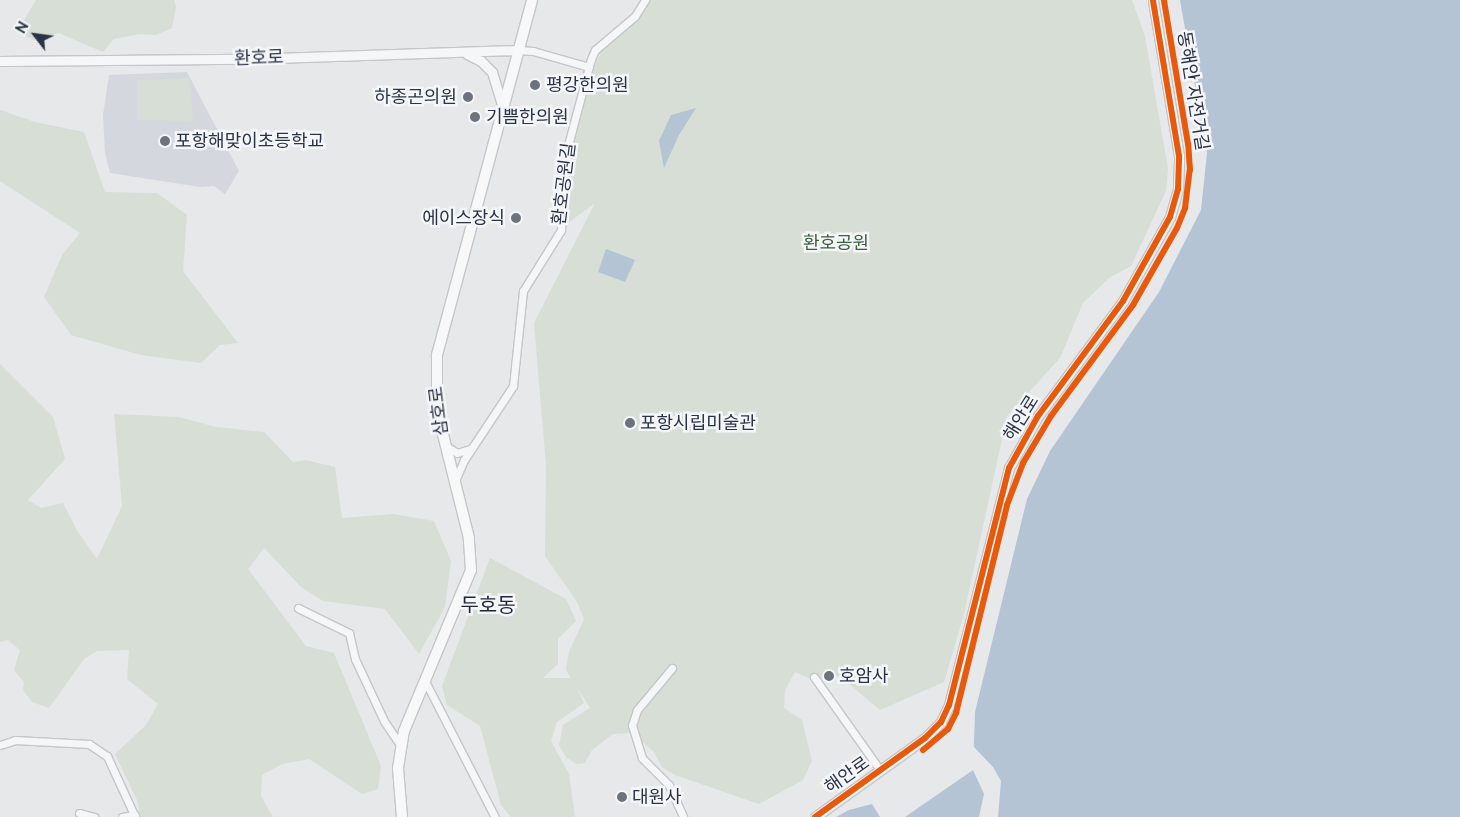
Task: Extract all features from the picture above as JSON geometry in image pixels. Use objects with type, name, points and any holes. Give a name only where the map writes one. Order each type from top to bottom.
[{"type":"main road","name":"삼호로","points":[[402,817],[398,777],[400,745],[471,570],[469,538],[442,439],[435,381],[439,340],[532,0]]},
{"type":"street","name":"환호공원길","points":[[454,485],[472,447],[515,380],[523,291],[561,230],[567,149],[595,50],[635,16],[645,0]]},
{"type":"street","name":"해안로","points":[[815,817],[931,733],[944,718],[1009,468],[1038,416],[1123,301],[1174,209],[1178,156],[1153,0]]},
{"type":"street","name":"환호로","points":[[0,61],[464,54],[518,50]]},
{"type":"street","points":[[518,50],[533,51],[589,67]]},
{"type":"street","points":[[464,54],[481,61],[492,72],[502,105]]},
{"type":"street","points":[[442,439],[457,452],[472,447]]},
{"type":"street","points":[[298,608],[349,632],[355,659],[384,722],[400,745]]},
{"type":"street","points":[[672,668],[637,710],[632,725],[642,758],[669,785],[683,817]]},
{"type":"street","points":[[814,678],[880,770]]},
{"type":"street","points":[[425,681],[495,817]]},
{"type":"street","points":[[0,744],[15,740],[89,744],[107,756],[135,816],[122,817]]},
{"type":"street","points":[[79,813],[94,817]]},
{"type":"shaded area","name":"포항해맞이초등학교","points":[[187,72],[239,171],[225,194],[214,186],[200,187],[110,173],[105,153],[103,115],[109,75]]},
{"type":"green space","points":[[36,0],[174,0],[176,7],[172,28],[156,35],[140,34],[114,39],[103,52],[59,33],[34,40],[24,35],[21,25]]},
{"type":"green space","name":"환호공원","points":[[648,0],[1132,0],[1145,36],[1168,169],[1166,191],[1131,266],[1109,278],[1083,303],[1060,358],[1007,416],[964,614],[944,682],[880,710],[840,676],[811,679],[795,672],[785,690],[784,708],[802,720],[812,761],[803,780],[759,804],[675,775],[662,767],[653,751],[632,733],[613,734],[592,750],[585,763],[576,764],[566,757],[559,745],[563,725],[590,708],[577,687],[584,703],[557,722],[551,741],[569,774],[575,817],[511,817],[501,805],[480,726],[447,705],[442,686],[490,558],[566,599],[576,621],[558,639],[558,664],[543,678],[571,678],[566,670],[569,652],[584,619],[577,602],[545,556],[546,465],[534,323],[595,203],[568,223],[572,144],[589,78],[602,50],[639,19]]},
{"type":"green space","points":[[190,78],[193,121],[137,120],[137,80]]},
{"type":"green space","points":[[0,110],[35,122],[84,132],[105,192],[157,193],[187,215],[183,271],[238,343],[220,345],[201,363],[141,355],[71,335],[44,297],[62,255],[80,233],[0,181]]},
{"type":"green space","points":[[0,364],[53,417],[65,459],[28,500],[41,508],[63,503],[78,532],[97,559],[122,506],[114,414],[179,417],[216,427],[264,432],[293,462],[306,460],[335,467],[342,518],[393,514],[434,521],[451,561],[445,607],[419,654],[385,609],[323,601],[301,587],[264,548],[248,569],[306,646],[334,653],[381,766],[378,789],[362,794],[309,759],[282,764],[262,775],[261,796],[273,817],[140,817],[138,802],[115,754],[146,725],[158,704],[127,679],[129,650],[97,651],[84,659],[49,708],[32,702],[23,690],[24,682],[14,670],[20,650],[8,640],[0,642]]},
{"type":"water","points":[[1180,0],[1460,0],[1460,817],[905,817],[973,770],[975,712],[1027,499],[1050,451],[1159,292],[1201,210],[1207,153]]},
{"type":"water","points":[[696,108],[679,135],[664,168],[659,141],[671,115]]},
{"type":"water","points":[[606,249],[635,260],[625,282],[598,272]]},
{"type":"water","points":[[872,804],[880,817],[836,817],[849,810]]},
{"type":"pier","points":[[973,746],[993,767],[1001,781],[998,817],[979,817],[984,794],[973,770]]},
{"type":"cycle path","points":[[815,817],[925,738],[941,722],[949,705],[1009,468],[1038,416],[1123,301],[1170,217],[1178,189],[1179,156],[1153,0]]},
{"type":"cycle path","name":"동해안 자전거길","points":[[923,750],[948,729],[956,713],[1007,505],[1023,463],[1051,416],[1133,305],[1177,228],[1185,208],[1190,170],[1188,144],[1164,0]]},
{"type":"place","name":"평강한의원","points":[[535,85]]},
{"type":"place","name":"하종곤의원","points":[[468,97]]},
{"type":"place","name":"기쁨한의원","points":[[475,117]]},
{"type":"place","name":"포항해맞이초등학교","points":[[165,141]]},
{"type":"place","name":"에이스장식","points":[[516,218]]},
{"type":"place","name":"포항시립미술관","points":[[630,423]]},
{"type":"place","name":"호암사","points":[[829,676]]},
{"type":"place","name":"대원사","points":[[622,797]]},
{"type":"district","name":"두호동","points":[[488,605]]}]
